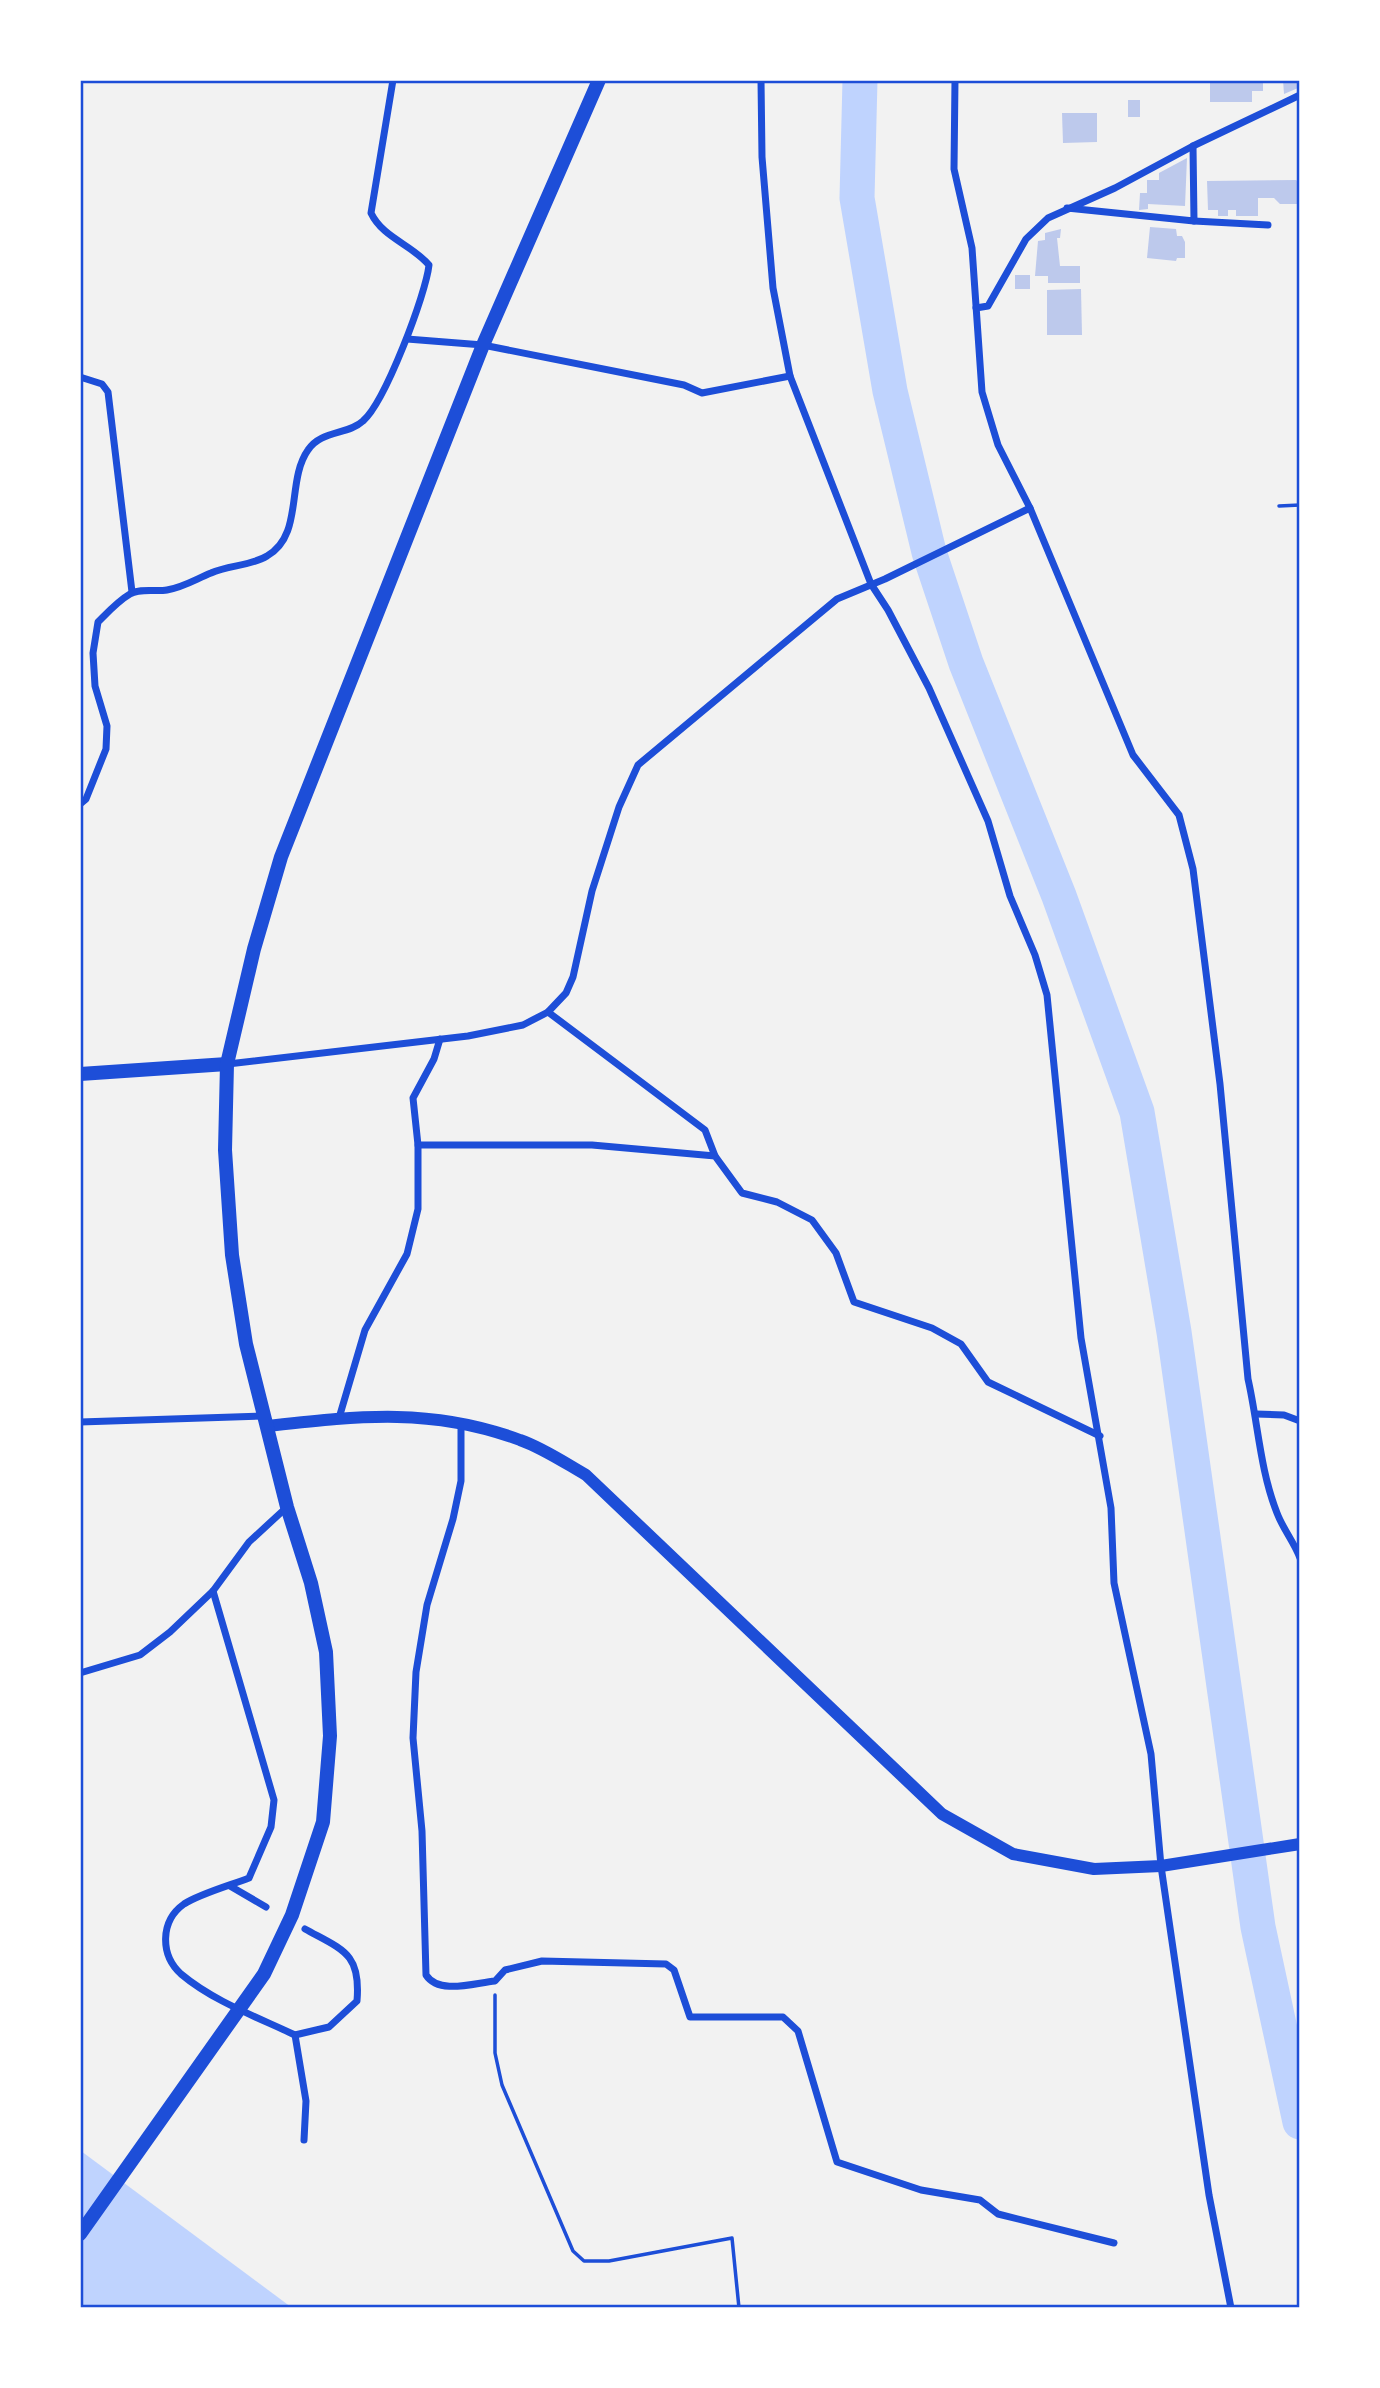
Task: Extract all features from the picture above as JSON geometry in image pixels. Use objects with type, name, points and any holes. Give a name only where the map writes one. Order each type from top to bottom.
[{"type":"main road","points":[[80,2234],[264,1974],[292,1915],[323,1822],[330,1736],[326,1652],[311,1583],[287,1507],[246,1344],[232,1255],[225,1150],[227,1064],[254,949],[281,858],[484,345],[599,80]]},
{"type":"main road","points":[[80,1074],[227,1064]]},
{"type":"street","points":[[80,804],[86,799],[106,749],[107,726],[95,685],[93,653],[98,622],[132,592],[166,590],[193,583],[212,572],[267,557],[281,545],[289,526],[297,479],[307,450],[319,439],[363,422],[407,338],[427,282],[429,265],[418,252],[378,228],[371,213],[393,80]]},
{"type":"street","points":[[761,80],[762,157],[772,288],[790,376],[870,584],[888,610],[929,688],[988,821],[1010,897],[1035,955],[1047,995],[1081,1338],[1111,1508],[1114,1583],[1151,1754],[1161,1866],[1209,2195],[1231,2308]]},
{"type":"street","points":[[955,80],[954,169],[972,248],[982,392],[998,446],[1031,508],[1133,755],[1179,815],[1194,869],[1220,1084],[1248,1379],[1256,1414],[1258,1445],[1277,1514],[1300,1558]]},
{"type":"street","points":[[976,308],[988,306],[1026,240],[1048,218],[1115,188],[1193,146],[1300,95]]},
{"type":"street","points":[[1193,146],[1194,221]]},
{"type":"street","points":[[1066,208],[1215,224],[1268,225]]},
{"type":"street","points":[[407,338],[484,345],[684,384],[702,393],[790,376]]},
{"type":"street","points":[[80,377],[102,384],[108,393],[132,592]]},
{"type":"street","points":[[227,1064],[440,1039],[523,1025],[548,1012],[566,993],[573,977],[592,891],[619,807],[638,765],[838,599],[1031,508]]},
{"type":"street","points":[[548,1012],[705,1130],[715,1156],[742,1193],[777,1202],[812,1220],[836,1254],[854,1302],[867,1309],[932,1328],[961,1344],[988,1382],[1100,1436]]},
{"type":"street","points":[[339,1418],[365,1330],[407,1254],[418,1209],[418,1145],[413,1097],[434,1059],[440,1039]]},
{"type":"street","points":[[418,1145],[592,1145],[715,1156]]},
{"type":"street","points":[[80,1422],[266,1421],[376,1414],[461,1422],[522,1440],[586,1475],[942,1814],[1013,1854],[1094,1869],[1161,1866],[1300,1844]]},
{"type":"street","points":[[1256,1414],[1284,1415],[1300,1421]]},
{"type":"street","points":[[461,1422],[461,1481],[453,1519],[427,1605],[416,1672],[413,1738],[422,1831],[426,1975],[431,1982],[443,1986],[495,1981],[505,1970],[541,1961],[666,1964],[674,1970],[690,2017],[783,2017],[798,2031],[837,2162],[922,2190],[980,2200],[998,2214],[1114,2243]]},
{"type":"street","points":[[80,1673],[140,1655],[170,1632],[212,1591],[249,1542],[287,1507]]},
{"type":"street","points":[[212,1591],[274,1800],[271,1827],[249,1878],[184,1905],[166,1925],[164,1943],[179,1972],[207,1992],[295,2035],[329,2027],[357,2001],[359,1978],[351,1957],[305,1929]]},
{"type":"street","points":[[230,1886],[266,1906]]},
{"type":"street","points":[[295,2035],[306,2101],[304,2140]]},
{"type":"path","points":[[1279,506],[1300,505]]},
{"type":"path","points":[[495,1981],[495,2053],[502,2085],[573,2251],[584,2260],[609,2261],[732,2238],[739,2308]]},
{"type":"water","points":[[81,2151],[291,2307],[81,2307]]},
{"type":"building","points":[[1210,80],[1263,80],[1263,91],[1252,91],[1252,102],[1210,102]]},
{"type":"building","points":[[1283,80],[1298,83],[1298,88],[1284,94]]},
{"type":"building","points":[[1128,100],[1140,100],[1140,117],[1128,117]]},
{"type":"building","points":[[1062,113],[1097,113],[1097,142],[1063,143]]},
{"type":"building","points":[[1187,158],[1185,206],[1148,204],[1148,209],[1139,210],[1140,193],[1147,193],[1147,180],[1159,180],[1159,173]]},
{"type":"building","points":[[1296,180],[1300,183],[1300,204],[1280,204],[1274,198],[1258,198],[1258,216],[1236,216],[1236,210],[1228,210],[1228,216],[1218,216],[1218,210],[1208,210],[1207,181]]},
{"type":"building","points":[[1150,227],[1176,229],[1177,236],[1182,236],[1185,242],[1185,258],[1177,258],[1176,261],[1147,258]]},
{"type":"building","points":[[1061,229],[1060,238],[1057,238],[1060,266],[1080,266],[1080,283],[1048,283],[1048,276],[1035,276],[1038,241],[1045,240],[1045,233]]},
{"type":"building","points":[[1015,275],[1030,275],[1030,289],[1015,289]]},
{"type":"building","points":[[1081,289],[1082,335],[1047,335],[1047,290]]},
{"type":"waterway","points":[[860,80],[857,198],[890,391],[929,552],[966,663],[1059,896],[1137,1112],[1174,1332],[1258,1927],[1300,2122]]}]
